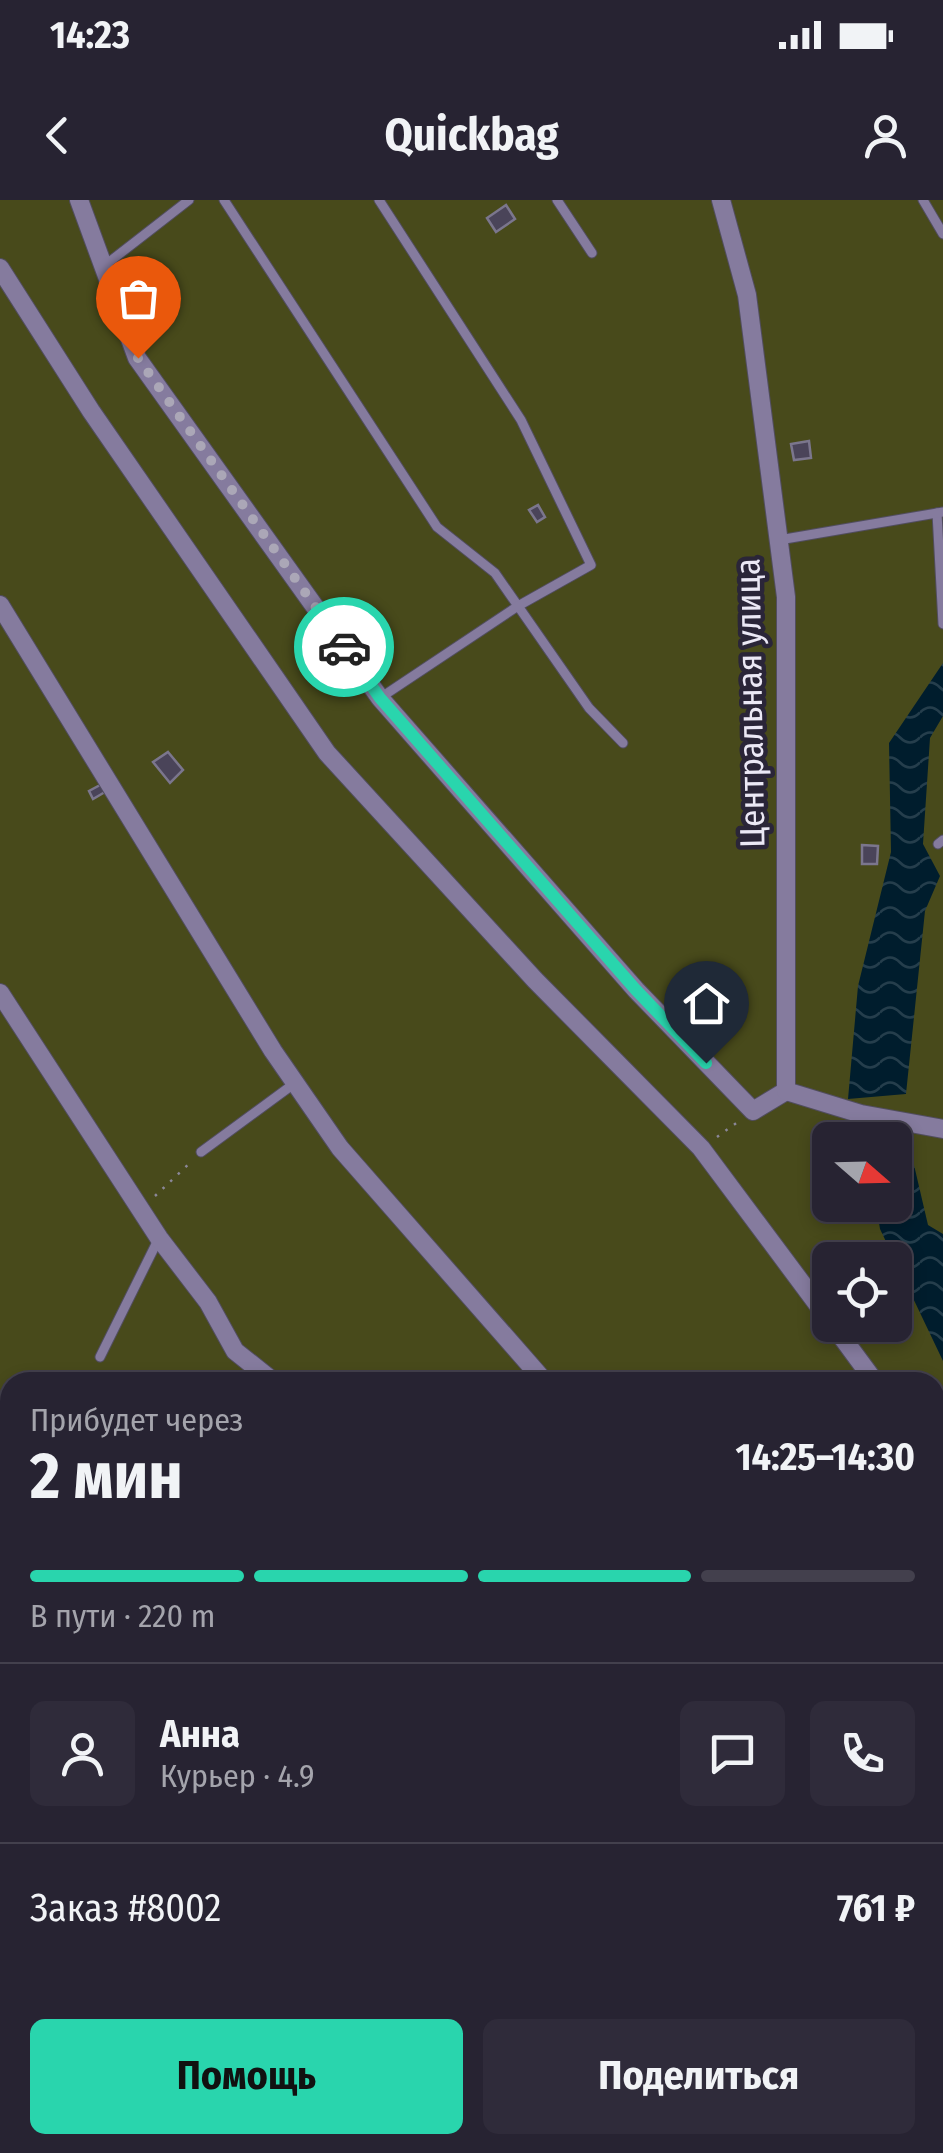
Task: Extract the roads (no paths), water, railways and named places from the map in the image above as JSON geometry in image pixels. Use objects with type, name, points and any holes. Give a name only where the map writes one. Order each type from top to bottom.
[{"type":"street","points":[[79,200],[138,358],[380,698],[636,990],[753,1112],[786,1091],[861,1114],[943,1129]]},
{"type":"street","name":"Центральная улица","points":[[722,200],[748,295],[786,597],[786,1091]]},
{"type":"street","points":[[0,268],[91,411],[327,753],[535,980],[701,1148],[812,1296]]},
{"type":"street","points":[[0,605],[295,1083],[340,1148],[536,1372]]},
{"type":"street","points":[[0,993],[159,1238],[208,1302],[235,1351],[261,1372]]},
{"type":"street","points":[[846,1342],[868,1372]]},
{"type":"lane","points":[[103,267],[189,200]]},
{"type":"lane","points":[[224,200],[437,527],[495,573],[590,708],[624,742]]},
{"type":"lane","points":[[380,200],[521,420],[591,565],[518,606],[380,698]]},
{"type":"lane","points":[[557,200],[592,253]]},
{"type":"lane","points":[[923,200],[943,234]]},
{"type":"lane","points":[[778,540],[940,512],[943,624]]},
{"type":"lane","points":[[201,1152],[295,1083]]},
{"type":"lane","points":[[100,1357],[159,1238]]},
{"type":"water","points":[[943,663],[943,716],[930,738],[923,844],[940,876],[925,911],[906,1094],[848,1099],[858,986],[891,852],[889,743]]},
{"type":"water","points":[[912,1156],[928,1225],[943,1234],[943,1361],[912,1296],[912,1242],[886,1242],[879,1222],[912,1222]]}]
